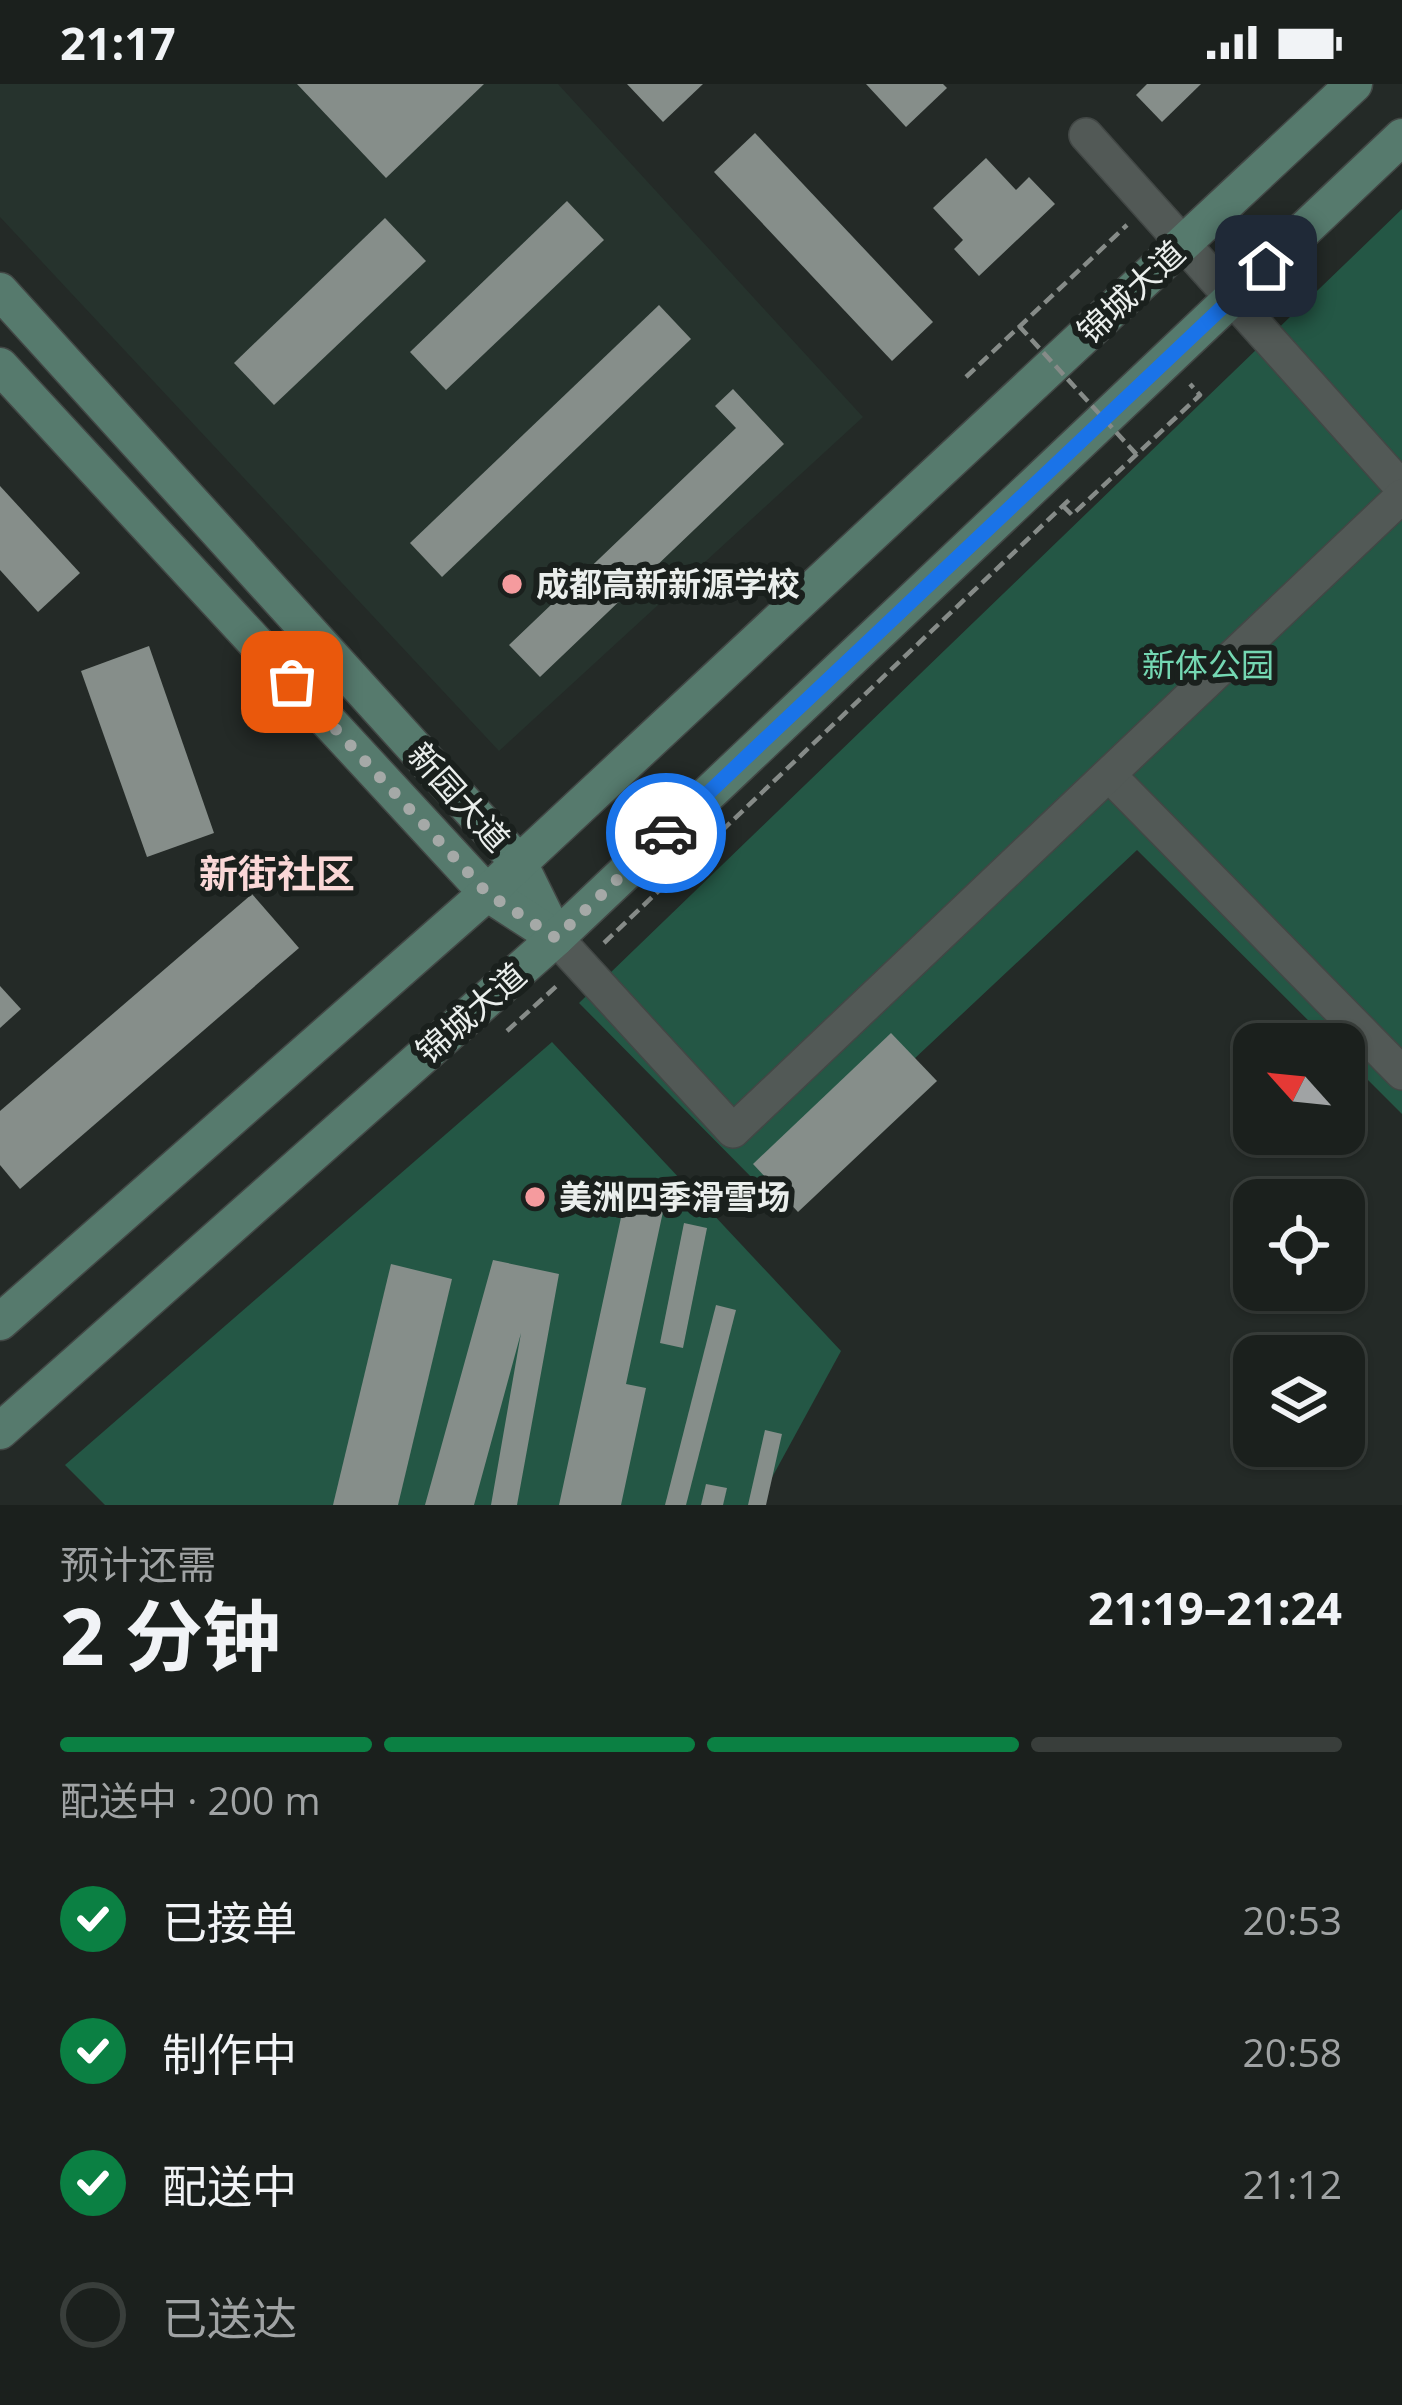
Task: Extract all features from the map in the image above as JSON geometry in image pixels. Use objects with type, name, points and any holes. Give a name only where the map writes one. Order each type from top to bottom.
[{"type":"main road","name":"锦城大道","points":[[0,1322],[487,893],[1354,84]]},
{"type":"main road","name":"锦城大道","points":[[0,1431],[556,938],[1402,137]]},
{"type":"main road","name":"新园大道","points":[[0,291],[518,863],[556,938]]},
{"type":"main road","name":"新园大道","points":[[0,366],[487,893],[556,938]]},
{"type":"street","points":[[556,938],[733,1131],[1110,776],[1402,492],[1086,135]]},
{"type":"street","points":[[1110,776],[1402,1073]]},
{"type":"path","points":[[966,377],[1149,205]]},
{"type":"path","points":[[1019,326],[1137,455]]},
{"type":"path","points":[[1063,506],[1072,514],[1098,493],[1200,395],[1190,384]]},
{"type":"path","points":[[507,1031],[1079,490]]},
{"type":"shaded area","name":"成都高新新源学校","points":[[0,84],[558,84],[863,417],[499,751],[0,217]]},
{"type":"green space","name":"新体公园","points":[[1402,209],[1402,1114],[1365,1077],[1365,1023],[1311,1023],[1137,850],[769,1195],[579,1003]]},
{"type":"green space","name":"美洲四季滑雪场","points":[[552,1042],[841,1351],[757,1505],[105,1505],[65,1465]]},
{"type":"building","points":[[297,84],[484,84],[386,178]]},
{"type":"building","points":[[627,84],[703,84],[663,122]]},
{"type":"building","points":[[866,84],[943,84],[947,88],[906,127]]},
{"type":"building","points":[[1147,84],[1201,84],[1162,122],[1136,95]]},
{"type":"building","points":[[755,133],[933,322],[892,361],[714,172]]},
{"type":"building","points":[[986,158],[1016,190],[1029,177],[1055,204],[979,276],[954,249],[963,240],[933,208]]},
{"type":"building","points":[[567,201],[604,240],[446,390],[410,352]]},
{"type":"building","points":[[385,218],[426,261],[274,405],[234,363]]},
{"type":"building","points":[[659,305],[691,339],[442,577],[410,543]]},
{"type":"building","points":[[733,389],[784,444],[540,677],[509,645],[736,428],[715,406]]},
{"type":"building","points":[[0,486],[80,573],[38,612],[0,570]]},
{"type":"building","points":[[149,646],[214,833],[147,857],[81,671]]},
{"type":"building","points":[[252,894],[299,948],[20,1189],[0,1165],[0,1111]]},
{"type":"building","points":[[0,986],[21,1009],[0,1028]]},
{"type":"building","points":[[891,1033],[937,1081],[798,1212],[753,1164]]},
{"type":"building","points":[[628,1185],[667,1193],[626,1384],[646,1388],[621,1505],[559,1505]]},
{"type":"building","points":[[684,1223],[707,1228],[683,1348],[660,1343]]},
{"type":"building","points":[[493,1260],[559,1274],[517,1505],[491,1505],[521,1333],[474,1505],[425,1505]]},
{"type":"building","points":[[391,1264],[452,1279],[398,1505],[333,1505]]},
{"type":"building","points":[[716,1305],[736,1310],[686,1505],[665,1505]]},
{"type":"building","points":[[765,1430],[782,1434],[766,1505],[748,1505]]},
{"type":"building","points":[[706,1484],[727,1488],[723,1505],[701,1505]]},
{"type":"way so far","points":[[292,682],[487,893],[556,938],[666,833]]},
{"type":"place","name":"成都高新新源学校","points":[[512,584]]},
{"type":"place","name":"美洲四季滑雪场","points":[[535,1197]]},
{"type":"district","name":"新街社区","points":[[277,874]]},
{"type":"route","points":[[666,833],[1266,266]]}]
